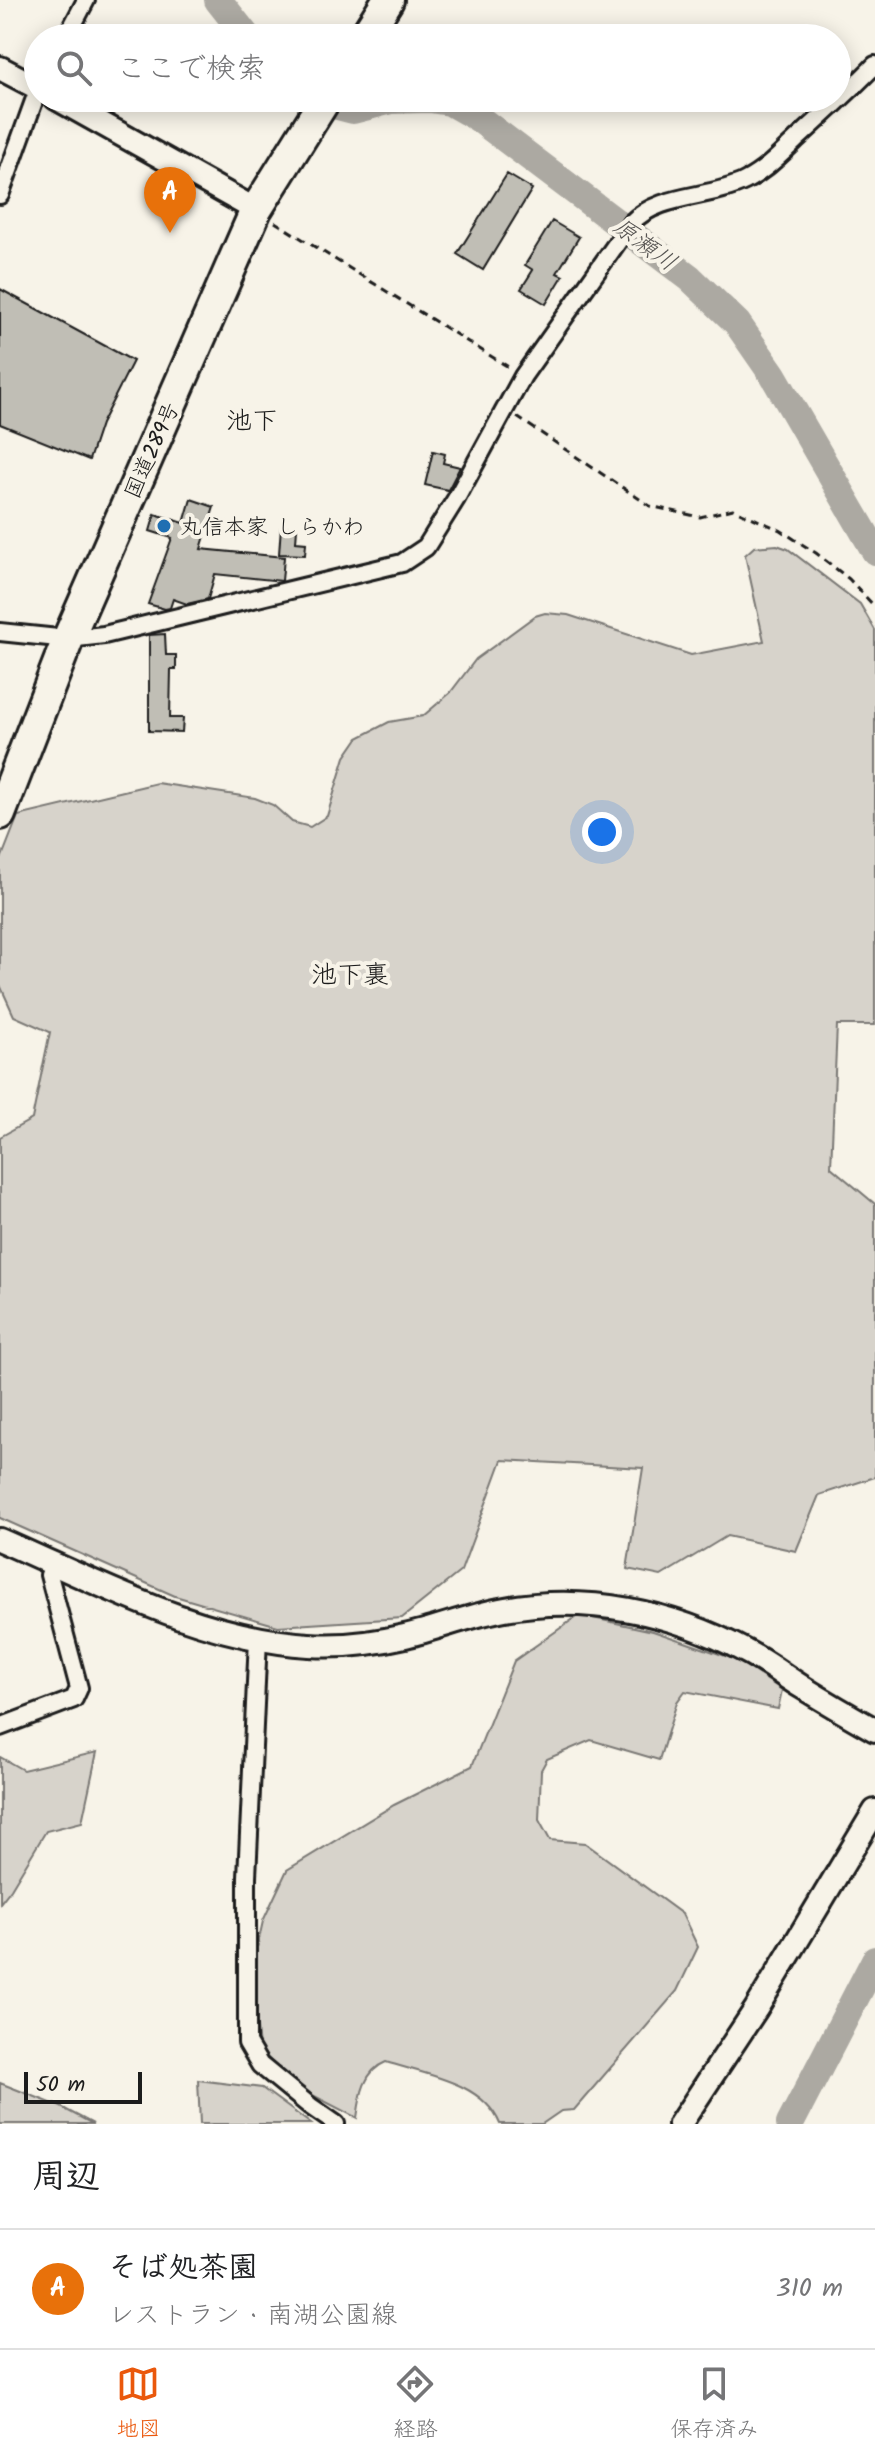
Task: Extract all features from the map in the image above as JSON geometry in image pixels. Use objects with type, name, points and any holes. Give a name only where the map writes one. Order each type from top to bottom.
[{"type":"highway","points":[[373,24],[388,0]]},
{"type":"highway","name":"国道289号","points":[[0,814],[68,639],[256,210],[317,112]]},
{"type":"street","points":[[73,24],[86,0]]},
{"type":"street","points":[[851,87],[875,65]]},
{"type":"street","points":[[0,68],[24,81]]},
{"type":"street","points":[[0,195],[30,112]]},
{"type":"street","points":[[81,112],[256,210]]},
{"type":"street","points":[[0,632],[68,639],[104,635],[402,563],[426,547],[523,376],[626,228],[642,211],[659,204],[716,192],[746,180],[769,164],[825,112]]},
{"type":"street","points":[[0,1540],[214,1629],[258,1639],[310,1645],[358,1643],[406,1636],[477,1614],[522,1606],[611,1607],[659,1616],[704,1630],[748,1652],[875,1730]]},
{"type":"street","points":[[0,1727],[74,1699],[79,1688],[49,1575],[55,1564]]},
{"type":"street","points":[[258,1639],[247,1877],[247,2043],[260,2065],[336,2124]]},
{"type":"street","points":[[680,2124],[756,2009],[875,1811]]},
{"type":"path","points":[[256,210],[523,376]]},
{"type":"path","points":[[505,409],[650,506],[700,517],[733,509],[780,530],[849,579],[875,607]]},
{"type":"shaded area","points":[[777,545],[788,549],[860,604],[875,630],[875,1025],[837,1025],[831,1167],[875,1204],[875,1477],[819,1495],[796,1551],[727,1536],[661,1576],[627,1569],[643,1468],[502,1460],[461,1571],[402,1618],[278,1626],[175,1596],[0,1518],[0,1137],[32,1119],[50,1032],[14,1016],[0,985],[0,862],[18,816],[157,783],[255,798],[273,805],[292,822],[310,827],[327,816],[345,757],[358,738],[389,722],[423,716],[450,693],[476,659],[535,616],[545,613],[568,615],[691,655],[764,641],[745,555],[754,547]]},
{"type":"shaded area","points":[[579,1615],[653,1631],[737,1660],[782,1690],[778,1709],[685,1691],[677,1702],[659,1760],[591,1740],[547,1759],[541,1770],[539,1820],[550,1840],[585,1843],[682,1914],[698,1947],[677,1991],[574,2110],[561,2111],[542,2124],[500,2124],[492,2110],[466,2089],[386,2062],[368,2078],[361,2093],[357,2118],[297,2087],[259,2049],[252,1971],[263,1921],[287,1870],[394,1805],[472,1766],[514,1661]]},
{"type":"shaded area","points":[[97,1752],[82,1822],[46,1831],[0,1903],[0,1757],[23,1770]]},
{"type":"shaded area","points":[[198,2080],[262,2088],[311,2124],[200,2124]]},
{"type":"shaded area","points":[[0,2083],[61,2107],[93,2124],[0,2124]]},
{"type":"building","points":[[507,174],[532,189],[483,270],[457,254]]},
{"type":"building","points":[[552,221],[579,237],[557,273],[563,276],[546,304],[521,289],[533,270],[525,265]]},
{"type":"building","points":[[0,289],[133,361],[101,424],[89,460],[0,424]]},
{"type":"building","points":[[433,451],[445,454],[443,463],[460,467],[448,490],[425,485]]},
{"type":"building","points":[[191,499],[214,507],[201,549],[284,557],[282,581],[215,574],[208,599],[187,604],[173,599],[170,608],[165,609],[148,604],[172,538],[150,531],[155,514],[184,523]]},
{"type":"building","points":[[281,526],[297,528],[296,542],[306,543],[305,555],[279,554]]},
{"type":"building","points":[[165,634],[166,655],[176,655],[176,669],[171,669],[170,718],[183,718],[182,732],[149,731],[149,635]]},
{"type":"waterway","name":"原瀬川","points":[[218,0],[237,24]]},
{"type":"waterway","name":"原瀬川","points":[[468,112],[690,278],[737,323],[773,375],[875,551]]},
{"type":"waterway","name":"原瀬川","points":[[790,2124],[875,1960]]},
{"type":"place","name":"そば処茶園","points":[[170,233]]},
{"type":"place","name":"丸信本家 しらかわ","points":[[164,526]]},
{"type":"district","name":"池下","points":[[252,420]]},
{"type":"district","name":"池下裏","points":[[350,974]]}]
